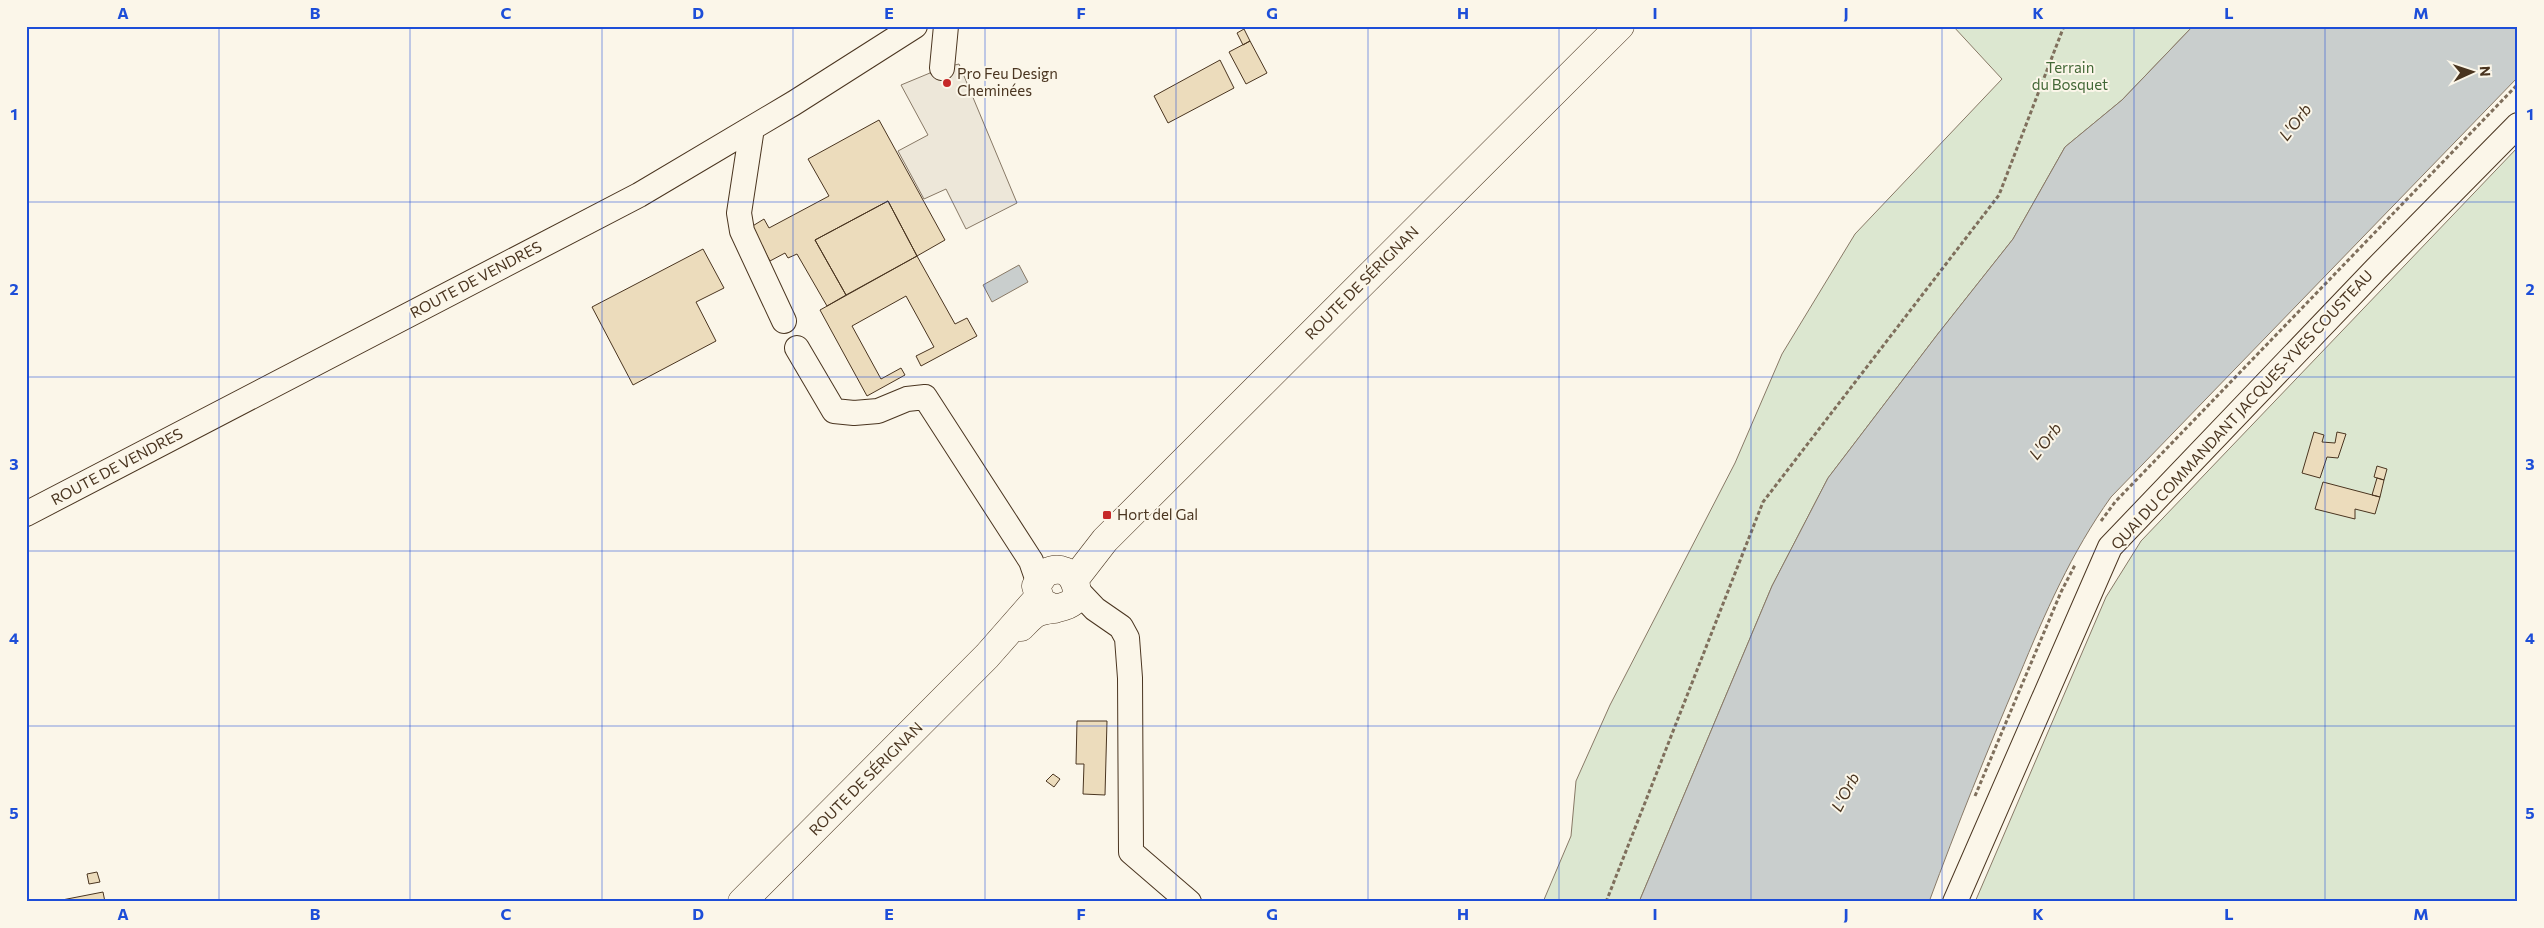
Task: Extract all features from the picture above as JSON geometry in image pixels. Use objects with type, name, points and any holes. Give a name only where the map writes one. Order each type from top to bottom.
[{"type":"main road","name":"ROUTE DE SÉRIGNAN","points":[[742,902],[1620,26]]},
{"type":"street","name":"ROUTE DE VENDRES","points":[[26,514],[640,195],[916,26]]},
{"type":"street","points":[[942,68],[946,26]]},
{"type":"street","name":"QUAI DU COMMANDANT JACQUES-YVES COUSTEAU","points":[[1955,902],[2110,548],[2376,269],[2518,125]]},
{"type":"street","points":[[752,128],[739,213],[742,231],[784,321]]},
{"type":"street","points":[[797,348],[834,411],[854,413],[878,411],[906,399],[925,397],[1059,587],[1121,627],[1127,638],[1130,678],[1131,852],[1189,902]]},
{"type":"path","points":[[1606,902],[1763,502],[1999,195],[2064,26]]},
{"type":"green space","name":"Terrain du Bosquet","points":[[1953,26],[2193,26],[2122,100],[2065,147],[2013,239],[1828,478],[1772,586],[1639,902],[1543,902],[1571,836],[1576,781],[1610,705],[1735,463],[1782,354],[1855,234],[2002,79]]},
{"type":"green space","points":[[2518,147],[2518,902],[1975,902],[2106,597],[2141,541]]},
{"type":"shaded area","points":[[959,64],[1017,203],[966,229],[946,189],[924,199],[898,151],[928,135],[901,85],[942,68]]},
{"type":"water","name":"L'Orb","points":[[2193,26],[2518,26],[2518,77],[2111,497],[2083,540],[2049,606],[1984,760],[1929,902],[1639,902],[1772,586],[1828,478],[2013,239],[2065,147],[2122,100]]},
{"type":"water","points":[[1019,265],[1028,282],[992,302],[983,285]]},
{"type":"building","points":[[1244,29],[1250,41],[1243,45],[1237,33]]},
{"type":"building","points":[[1250,41],[1267,73],[1246,84],[1229,52]]},
{"type":"building","points":[[1220,60],[1234,88],[1168,123],[1154,96]]},
{"type":"building","points":[[879,120],[945,240],[917,256],[888,201],[815,240],[846,295],[827,306],[797,254],[788,258],[785,253],[770,261],[751,227],[764,219],[769,228],[829,196],[808,159]]},
{"type":"building","points":[[888,201],[917,256],[846,295],[815,240]]},
{"type":"building","points":[[703,249],[724,288],[696,302],[716,341],[633,385],[592,307]]},
{"type":"building","points":[[917,256],[955,324],[967,318],[977,336],[921,366],[916,356],[934,347],[906,296],[852,326],[881,379],[901,368],[905,375],[867,396],[820,310]]},
{"type":"building","points":[[2314,432],[2324,435],[2322,442],[2335,443],[2337,432],[2346,434],[2338,458],[2327,457],[2320,478],[2302,473]]},
{"type":"building","points":[[2377,466],[2387,469],[2384,480],[2374,477]]},
{"type":"building","points":[[2377,478],[2384,480],[2380,497],[2372,495]]},
{"type":"building","points":[[2323,482],[2380,497],[2375,514],[2355,509],[2355,519],[2315,509]]},
{"type":"building","points":[[1077,721],[1107,721],[1105,795],[1083,794],[1084,764],[1076,764]]},
{"type":"building","points":[[1053,774],[1060,779],[1054,787],[1046,781]]},
{"type":"building","points":[[97,872],[100,882],[89,884],[87,874]]},
{"type":"building","points":[[103,892],[105,902],[62,902],[62,900]]},
{"type":"place","name":"Pro Feu Design Cheminées","points":[[947,83]]},
{"type":"place","name":"Hort del Gal","points":[[1107,515]]}]
